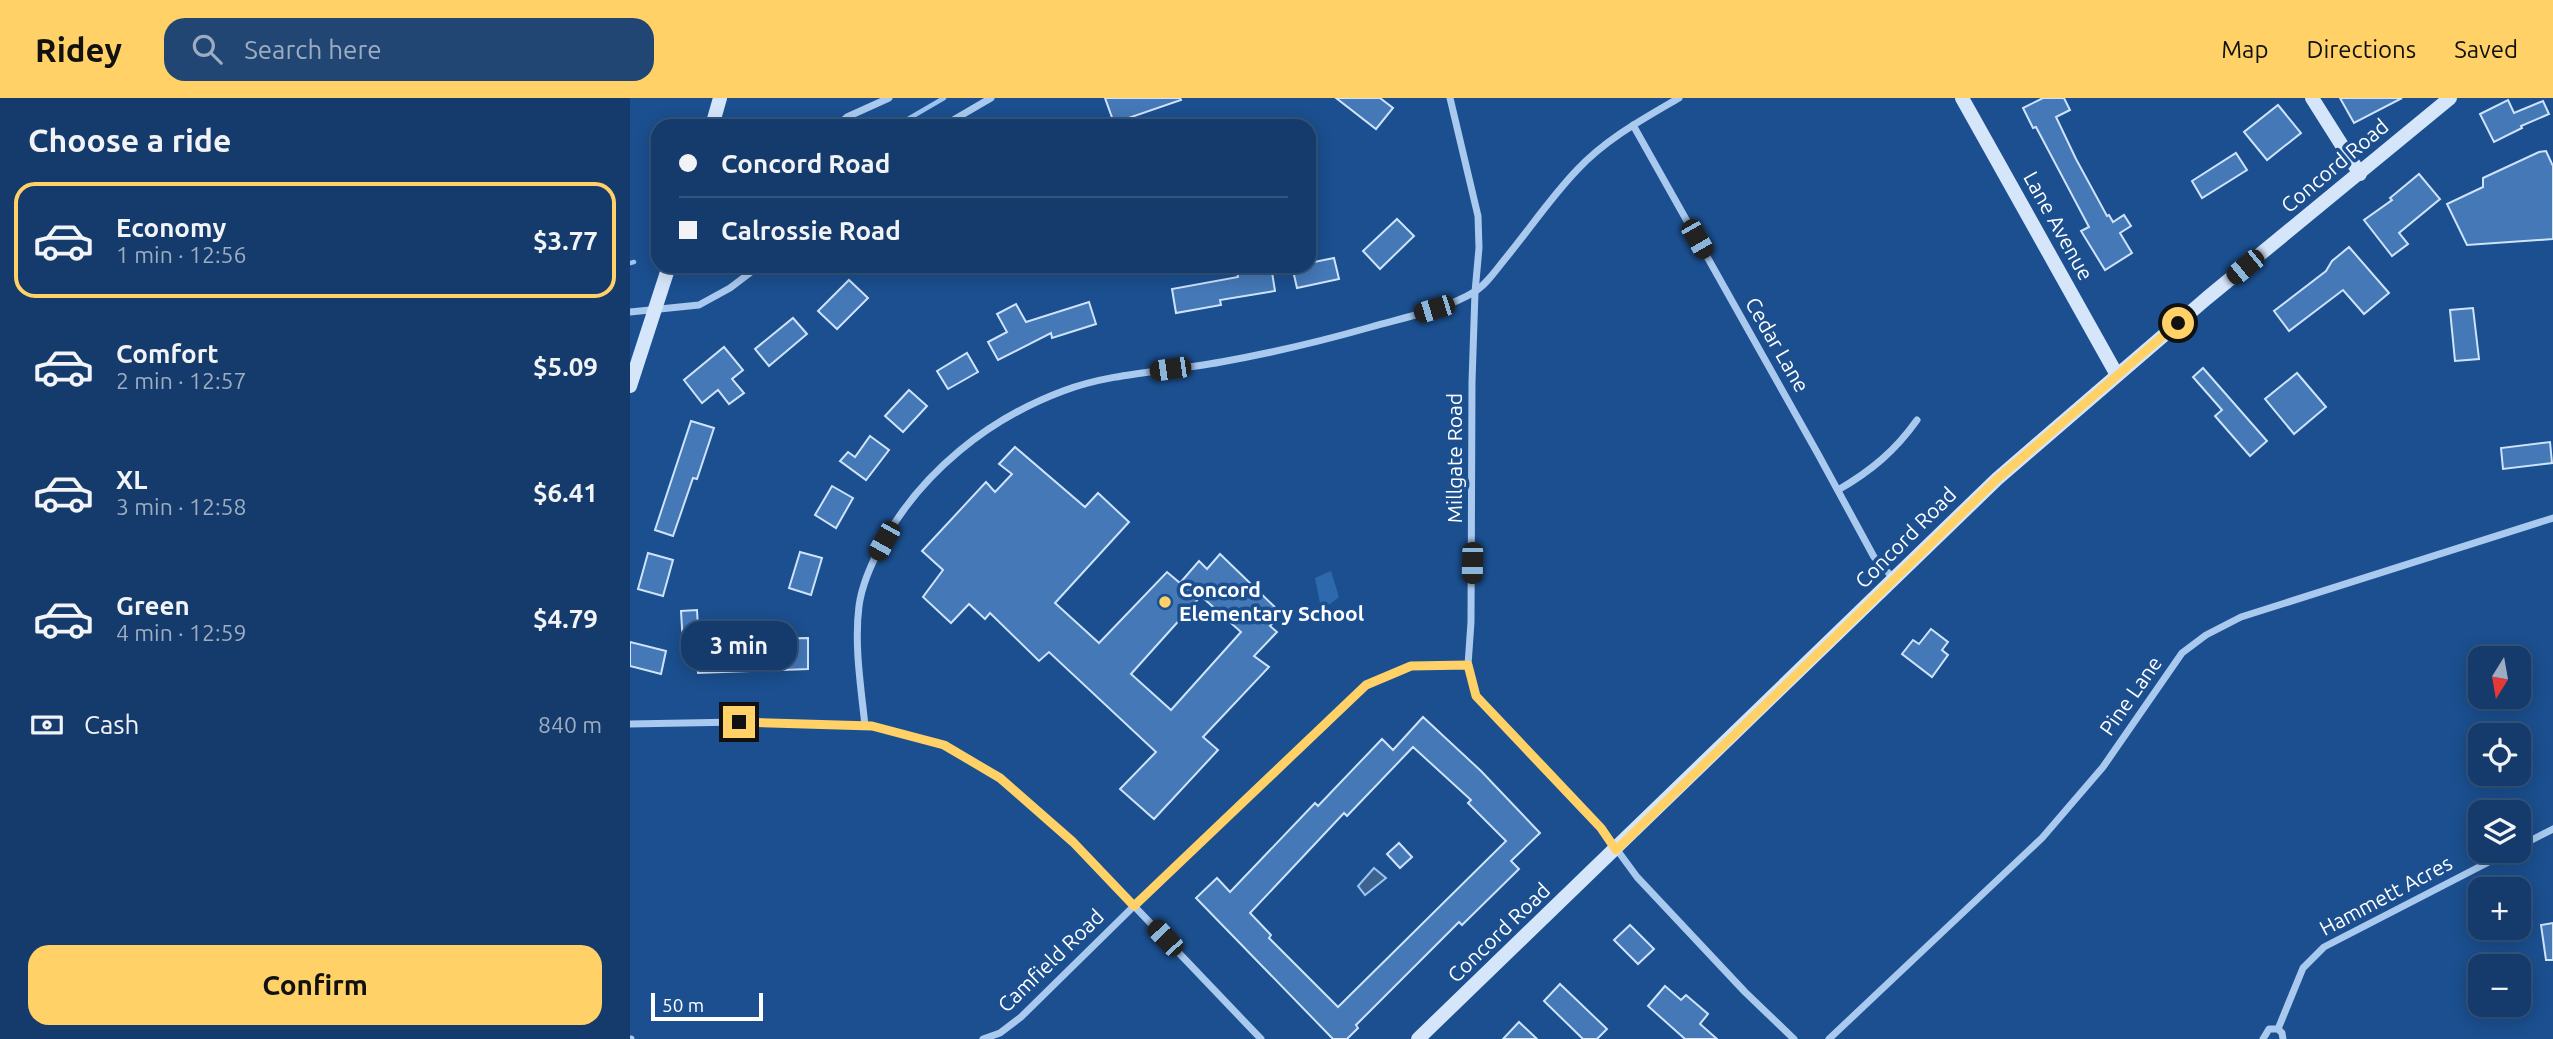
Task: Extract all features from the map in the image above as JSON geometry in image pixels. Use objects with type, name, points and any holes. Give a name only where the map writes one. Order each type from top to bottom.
[{"type":"street","points":[[714,119],[720,98]]},
{"type":"street","points":[[845,119],[889,98]]},
{"type":"street","points":[[955,119],[991,98]]},
{"type":"street","name":"Millgate Road","points":[[1450,98],[1478,216],[1468,665],[1476,696],[1601,828],[1616,850]]},
{"type":"street","points":[[865,726],[858,637],[859,607],[868,573],[899,513],[942,464],[985,432],[1027,407],[1064,391],[1121,376],[1220,362],[1345,335],[1434,309],[1475,292],[1577,170],[1614,136],[1679,98]]},
{"type":"street","name":"Lane Avenue","points":[[1962,98],[2118,375]]},
{"type":"street","points":[[2312,98],[2360,174]]},
{"type":"street","name":"Concord Road","points":[[1419,1039],[1997,479],[2201,303],[2450,98]]},
{"type":"street","name":"Cedar Lane","points":[[1633,125],[1874,557],[1894,580]]},
{"type":"street","points":[[630,386],[666,273]]},
{"type":"street","points":[[630,312],[699,305],[730,288],[750,273]]},
{"type":"street","points":[[1838,490],[1887,457],[1917,420]]},
{"type":"street","name":"Pine Lane","points":[[1829,1039],[2042,838],[2103,767],[2182,653],[2206,635],[2241,617],[2553,518]]},
{"type":"street","name":"Camfield Road","points":[[984,1039],[1000,1033],[1021,1017],[1366,685],[1411,666],[1468,665]]},
{"type":"street","points":[[630,724],[739,722],[865,726],[944,745],[1000,778],[1073,842],[1261,1039]]},
{"type":"street","points":[[2531,841],[2553,830]]},
{"type":"street","points":[[1616,850],[1681,925],[1794,1039]]},
{"type":"street","name":"Hammett Acres","points":[[2278,1029],[2303,968],[2325,947],[2487,863]]},
{"type":"street","points":[[2263,1039],[2269,1030],[2278,1029],[2283,1039]]},
{"type":"shaded area","points":[[1331,571],[1339,597],[1330,604],[1320,603],[1315,578]]},
{"type":"shaded area","points":[[1374,868],[1386,878],[1365,895],[1358,886]]},
{"type":"building","points":[[1105,98],[1181,100],[1126,119],[1113,119]]},
{"type":"building","points":[[1336,98],[1380,98],[1393,108],[1376,129]]},
{"type":"building","points":[[2043,98],[2064,98],[2070,110],[2056,117],[2076,159],[2107,216],[2109,215],[2113,222],[2124,215],[2131,226],[2120,233],[2132,253],[2105,270],[2081,231],[2089,227],[2036,127],[2033,128],[2023,108]]},
{"type":"building","points":[[2340,98],[2402,98],[2354,123]]},
{"type":"building","points":[[2508,100],[2514,113],[2543,101],[2549,114],[2494,142],[2480,114]]},
{"type":"building","points":[[2278,105],[2301,133],[2267,160],[2244,132]]},
{"type":"building","points":[[2546,151],[2553,166],[2553,239],[2467,245],[2447,204],[2483,187],[2483,178]]},
{"type":"building","points":[[2236,153],[2247,170],[2202,198],[2192,181]]},
{"type":"building","points":[[2419,174],[2440,199],[2399,233],[2408,244],[2392,256],[2364,220],[2392,200],[2390,198]]},
{"type":"building","points":[[1397,219],[1414,236],[1380,269],[1363,251]]},
{"type":"building","points":[[2349,247],[2389,293],[2364,314],[2343,290],[2289,331],[2274,311],[2326,271],[2332,261]]},
{"type":"building","points":[[1334,258],[1339,279],[1297,288],[1294,273],[1316,273],[1316,262]]},
{"type":"building","points":[[1237,273],[1272,273],[1275,291],[1220,300],[1221,305],[1176,313],[1172,289],[1238,277]]},
{"type":"building","points":[[849,280],[868,298],[837,329],[818,311]]},
{"type":"building","points":[[1089,302],[1096,324],[1052,338],[1051,333],[998,360],[988,342],[1007,332],[997,314],[1016,304],[1026,322]]},
{"type":"building","points":[[2473,308],[2479,359],[2455,361],[2450,310]]},
{"type":"building","points":[[793,318],[807,334],[769,366],[755,349]]},
{"type":"building","points":[[724,347],[743,370],[732,379],[744,393],[729,404],[718,390],[702,403],[684,380]]},
{"type":"building","points":[[967,353],[978,372],[948,389],[937,371]]},
{"type":"building","points":[[2203,368],[2267,441],[2250,456],[2215,416],[2222,410],[2193,377]]},
{"type":"building","points":[[2297,373],[2326,407],[2294,434],[2265,399]]},
{"type":"building","points":[[909,390],[927,406],[903,432],[885,416]]},
{"type":"building","points":[[691,421],[714,428],[697,479],[693,478],[673,536],[655,530]]},
{"type":"building","points":[[870,436],[889,450],[866,480],[840,461],[848,452],[855,457]]},
{"type":"building","points":[[2550,442],[2552,463],[2503,469],[2501,448]]},
{"type":"building","points":[[1015,447],[1085,507],[1098,493],[1129,522],[1055,603],[1099,643],[1167,572],[1180,583],[1199,561],[1207,569],[1220,554],[1281,613],[1270,626],[1277,632],[1254,656],[1269,667],[1203,737],[1218,750],[1154,819],[1120,789],[1156,752],[1049,652],[1039,661],[990,613],[985,619],[969,604],[951,623],[923,597],[943,570],[922,551],[986,482],[995,492],[1012,474],[999,464]],"holes":[[[1201,596],[1241,632],[1171,710],[1131,674]]]},
{"type":"building","points":[[832,486],[853,498],[836,528],[815,515]]},
{"type":"building","points":[[800,552],[822,558],[811,595],[789,588]]},
{"type":"building","points":[[648,553],[673,560],[663,596],[638,589]]},
{"type":"building","points":[[697,610],[699,644],[683,645],[681,611]]},
{"type":"building","points":[[1931,629],[1948,642],[1942,650],[1948,655],[1932,677],[1902,654],[1913,640],[1919,644]]},
{"type":"building","points":[[808,638],[808,669],[698,673],[697,649],[755,646],[755,639]]},
{"type":"building","points":[[630,642],[666,651],[661,674],[630,666]]},
{"type":"building","points":[[1423,717],[1481,771],[1540,833],[1511,861],[1519,869],[1462,925],[1459,922],[1356,1025],[1358,1028],[1347,1039],[1333,1039],[1196,898],[1217,878],[1230,892],[1315,803],[1318,806],[1382,739],[1393,750]],"holes":[[[1413,747],[1471,800],[1468,803],[1506,841],[1338,1007],[1269,938],[1271,935],[1250,913],[1344,813],[1347,816]]]},
{"type":"building","points":[[1399,843],[1412,857],[1400,868],[1387,854]]},
{"type":"building","points":[[2553,923],[2553,960],[2546,960],[2541,925]]},
{"type":"building","points":[[1630,925],[1654,949],[1638,964],[1614,940]]},
{"type":"building","points":[[1560,984],[1607,1029],[1597,1039],[1583,1039],[1544,1001]]},
{"type":"building","points":[[1665,986],[1681,1000],[1686,995],[1708,1014],[1700,1024],[1717,1039],[1685,1039],[1648,1006]]},
{"type":"building","points":[[1519,1022],[1537,1039],[1503,1039]]},
{"type":"waterway","points":[[908,119],[944,98]]},
{"type":"waterway","points":[[630,263],[634,262]]},
{"type":"place","name":"Concord Elementary School","points":[[1165,602]]},
{"type":"route","points":[[739,722],[872,726],[944,745],[1000,778],[1073,842],[1134,906],[1366,685],[1411,666],[1468,665],[1476,696],[1601,828],[1616,850],[1997,479],[2178,323]]}]
